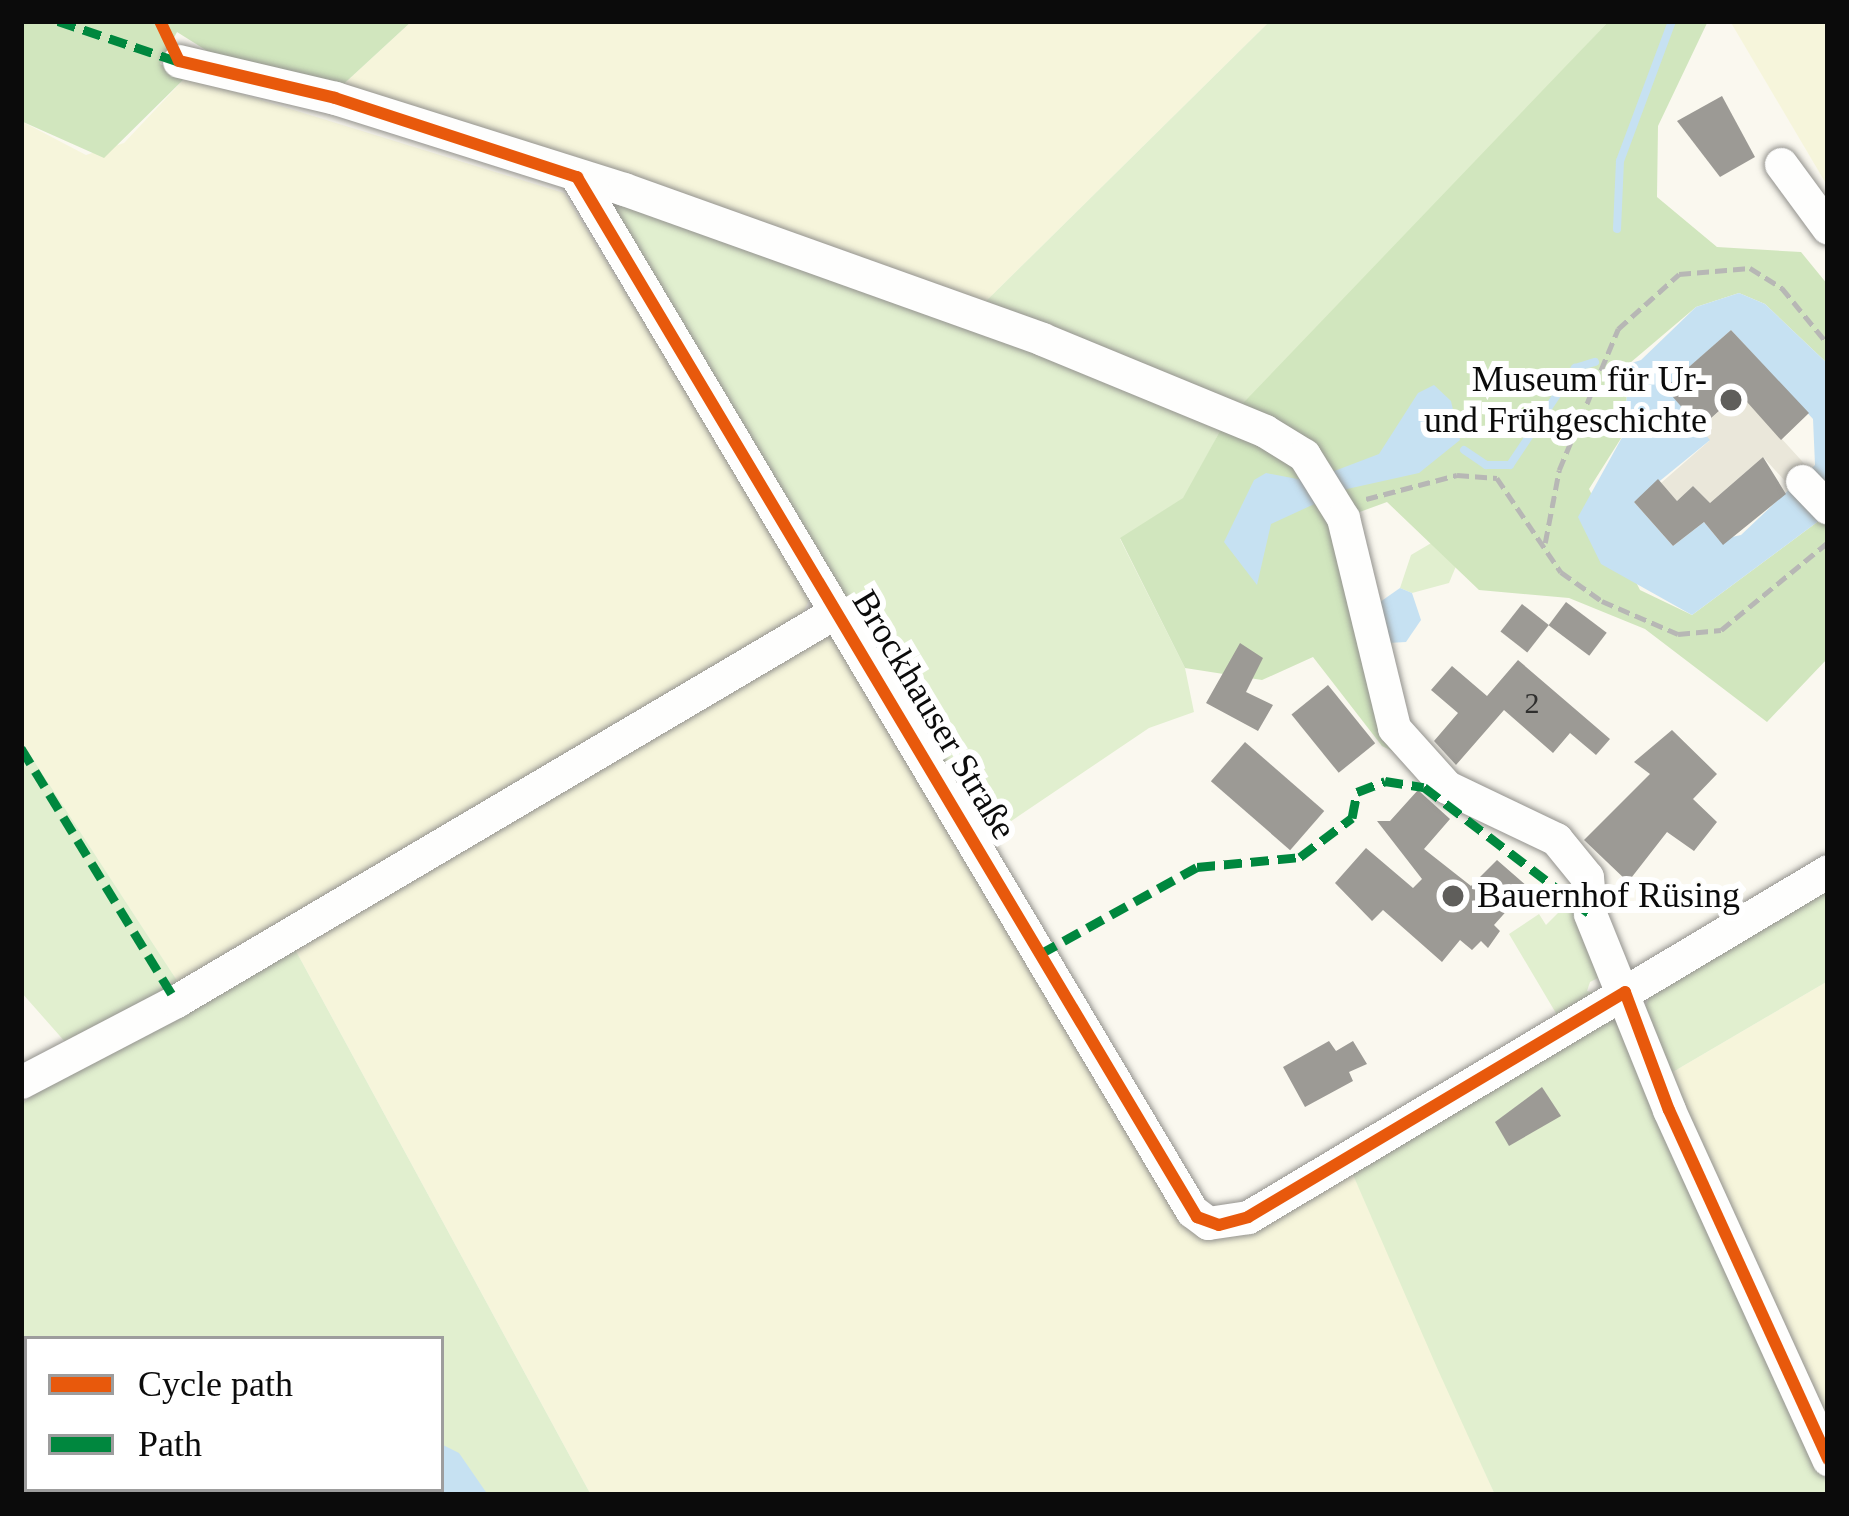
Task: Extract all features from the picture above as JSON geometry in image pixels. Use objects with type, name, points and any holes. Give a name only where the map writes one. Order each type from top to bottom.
[{"type":"street","points":[[179,61],[335,98],[1042,339],[1265,431],[1318,468],[1337,502],[1394,728],[1447,787],[1556,839],[1587,877],[1590,914],[1669,1110],[1828,1460]]},
{"type":"street","points":[[1781,164],[1828,228]]},
{"type":"street","name":"Brockhauser Straße","points":[[577,177],[1192,1210],[1208,1223],[1248,1217],[1828,872]]},
{"type":"street","points":[[1802,481],[1828,508]]},
{"type":"street","name":"Brockhauser Straße","points":[[21,1082],[195,990],[837,610]]},
{"type":"path","points":[[1545,548],[1559,470],[1609,349],[1662,286],[1679,274],[1750,268],[1782,287],[1828,344]]},
{"type":"path","points":[[1337,502],[1457,475],[1497,478],[1561,572],[1602,601],[1678,634],[1721,630],[1828,542]]},
{"type":"green space","points":[[21,21],[412,21],[335,92],[212,54],[177,32],[160,64],[186,77],[104,158],[21,121]]},
{"type":"green space","points":[[412,21],[1270,21],[975,312],[335,92]]},
{"type":"green space","points":[[1270,21],[1609,21],[1247,407],[975,312]]},
{"type":"green space","points":[[1609,21],[1708,21],[1658,126],[1657,197],[1717,247],[1801,252],[1828,285],[1828,364],[1765,304],[1739,293],[1696,307],[1617,374],[1627,391],[1625,432],[1589,489],[1640,590],[1692,615],[1828,514],[1828,658],[1767,722],[1645,629],[1569,598],[1479,590],[1387,502],[1335,521],[1396,753],[1382,746],[1313,657],[1262,680],[1185,668],[1120,538],[1183,498],[1225,422]]},
{"type":"green space","points":[[1730,21],[1828,21],[1828,187]]},
{"type":"green space","points":[[186,77],[564,193],[812,594],[802,615],[181,987],[21,741],[21,121],[86,155],[124,143]]},
{"type":"green space","points":[[612,196],[1225,422],[1184,498],[1120,539],[1185,668],[1194,712],[1149,728],[986,838],[609,211]]},
{"type":"green space","points":[[1477,516],[1449,583],[1412,593],[1400,588],[1411,555]]},
{"type":"green space","points":[[832,632],[1193,1225],[1350,1168],[1495,1495],[591,1495],[290,940]]},
{"type":"green space","points":[[21,741],[189,999],[290,940],[591,1495],[21,1495],[21,1104],[82,1061],[21,992]]},
{"type":"green space","points":[[1828,885],[1828,981],[1666,1076],[1644,1009],[1650,996]]},
{"type":"green space","points":[[1562,909],[1576,910],[1602,986],[1598,978],[1590,982],[1587,991],[1595,993],[1560,1020],[1509,934],[1539,914],[1546,925]]},
{"type":"green space","points":[[1828,981],[1828,1433],[1666,1076]]},
{"type":"green space","points":[[1615,1015],[1828,1485],[1828,1495],[1495,1495],[1438,1370],[1350,1168]]},
{"type":"shaded area","points":[[1740,393],[1811,471],[1787,483],[1763,457],[1710,503],[1693,486],[1677,501],[1661,483],[1709,441],[1700,428]]},
{"type":"water","points":[[1739,293],[1765,304],[1828,364],[1828,514],[1692,615],[1601,564],[1578,517],[1625,432],[1627,391],[1616,368],[1641,360],[1696,307]],"holes":[[[1731,330],[1813,419],[1815,465],[1741,535],[1719,540],[1704,522],[1673,546],[1634,502],[1710,440],[1666,388]]]},
{"type":"water","points":[[1434,385],[1451,401],[1460,440],[1419,473],[1347,489],[1271,524],[1257,585],[1224,542],[1254,480],[1266,473],[1308,481],[1379,454],[1418,393]]},
{"type":"water","points":[[1400,588],[1412,593],[1421,620],[1406,642],[1388,643],[1380,602]]},
{"type":"water","points":[[444,1446],[459,1453],[488,1495],[293,1495],[444,1492]]},
{"type":"building","points":[[1722,96],[1755,157],[1720,177],[1677,121]]},
{"type":"building","points":[[1731,330],[1809,413],[1781,440],[1739,393],[1700,428],[1665,388]]},
{"type":"building","points":[[1763,457],[1786,494],[1723,545],[1704,522],[1673,546],[1634,502],[1658,479],[1677,501],[1693,486],[1710,503]]},
{"type":"building","points":[[1566,602],[1607,633],[1589,656],[1549,625]]},
{"type":"building","points":[[1522,604],[1549,625],[1527,653],[1500,632]]},
{"type":"building","points":[[1240,643],[1263,658],[1246,692],[1273,705],[1258,731],[1206,703]]},
{"type":"building","points":[[1518,660],[1610,739],[1596,755],[1570,733],[1553,753],[1504,710],[1456,765],[1434,741],[1458,713],[1431,690],[1452,666],[1487,696]]},
{"type":"building","points":[[1328,685],[1375,743],[1339,773],[1291,715]]},
{"type":"building","points":[[1672,730],[1717,774],[1693,799],[1717,822],[1694,851],[1667,832],[1628,882],[1584,840],[1650,774],[1634,762]]},
{"type":"building","points":[[1245,742],[1324,811],[1290,850],[1211,781]]},
{"type":"building","name":"Bauernhof Rüsing","points":[[1418,790],[1450,819],[1424,849],[1471,886],[1497,860],[1528,887],[1494,925],[1500,931],[1488,948],[1481,941],[1472,950],[1460,940],[1442,962],[1383,910],[1372,921],[1335,883],[1366,848],[1413,888],[1422,879],[1377,821],[1390,821]]},
{"type":"building","points":[[1329,1041],[1336,1051],[1353,1041],[1367,1064],[1349,1072],[1353,1081],[1305,1107],[1283,1067]]},
{"type":"building","points":[[1542,1087],[1561,1116],[1509,1146],[1495,1122]]},
{"type":"waterway","points":[[1617,229],[1620,161],[1672,21]]},
{"type":"waterway","points":[[1464,450],[1486,465],[1510,465],[1575,368],[1595,362]]},
{"type":"marked path","points":[[58,21],[177,61]]},
{"type":"marked path","points":[[21,748],[176,1001]]},
{"type":"marked path","points":[[1040,954],[1197,867],[1300,857],[1352,818],[1357,792],[1385,781],[1424,787],[1590,914]]},
{"type":"cycle path","points":[[160,21],[179,61],[335,98],[577,177],[1197,1217],[1219,1225],[1248,1217],[1625,992],[1669,1110],[1828,1459]]},
{"type":"place","name":"Museum für Ur- und Frühgeschichte","points":[[1731,400]]},
{"type":"place","name":"Bauernhof Rüsing","points":[[1453,896]]}]
